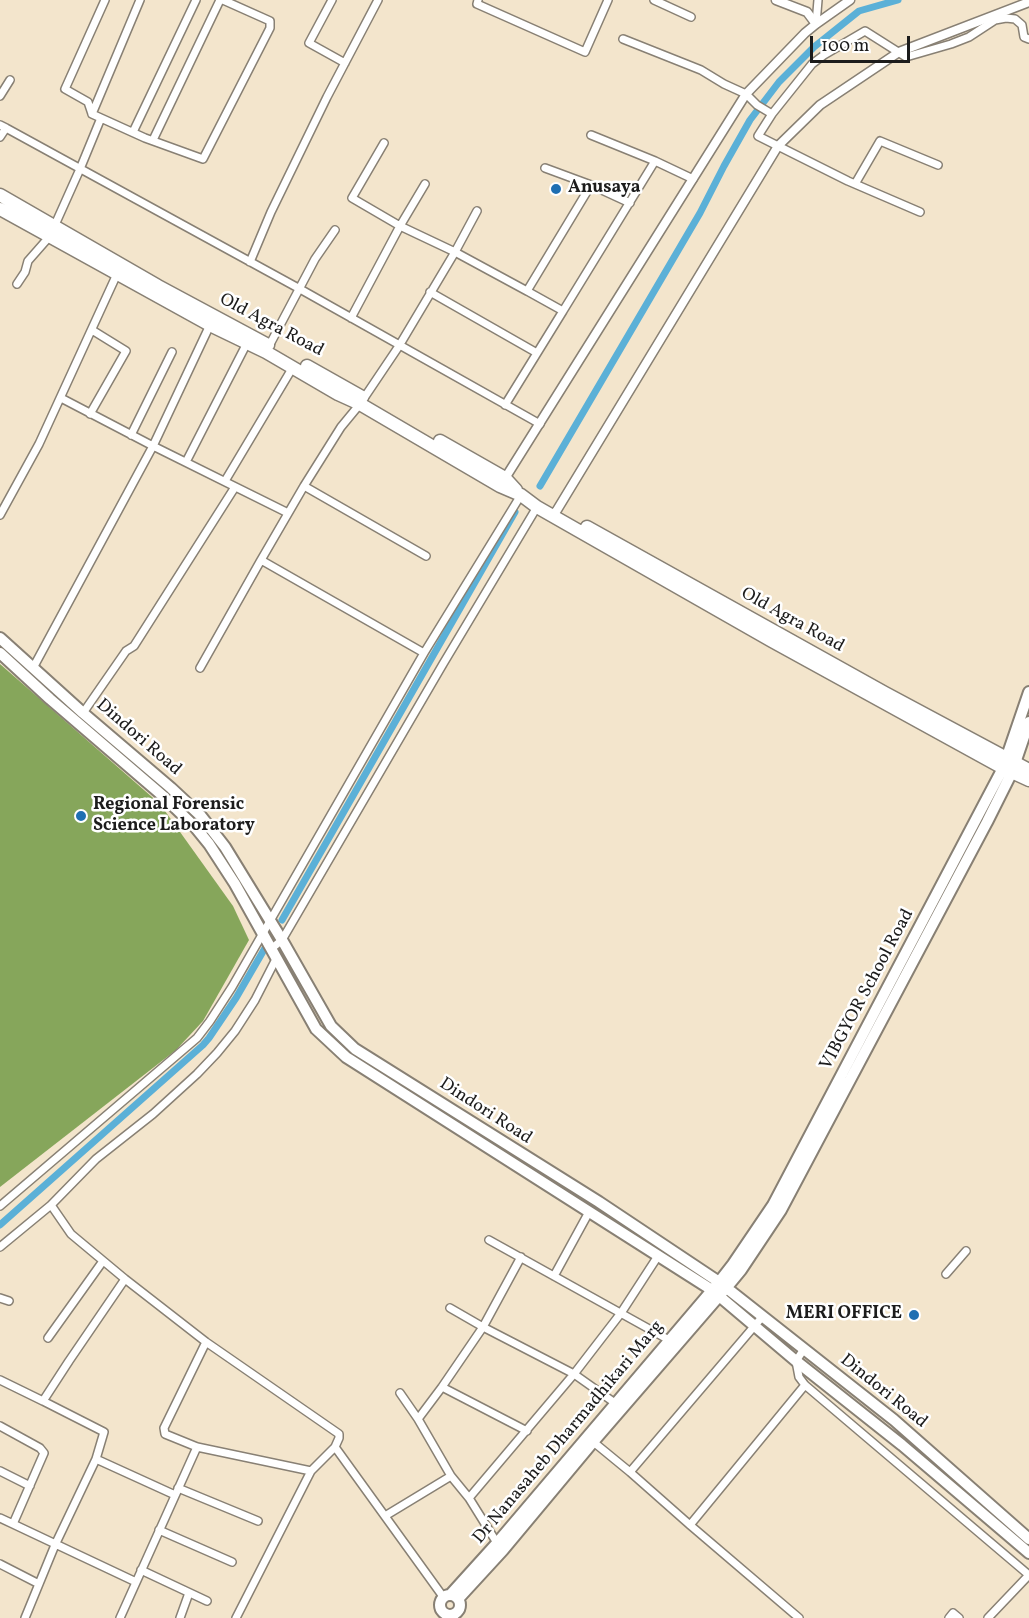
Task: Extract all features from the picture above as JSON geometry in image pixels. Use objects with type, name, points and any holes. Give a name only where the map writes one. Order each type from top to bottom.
[{"type":"highway","name":"Old Agra Road","points":[[0,195],[52,232],[158,286],[362,401]]},
{"type":"highway","points":[[0,209],[52,232],[117,274],[210,326],[247,343],[267,349],[292,367],[338,394],[362,401],[503,482],[537,507],[554,513],[772,641],[1009,766],[1029,780]]},
{"type":"highway","points":[[1009,766],[1029,770]]},
{"type":"main road","name":"Dindori Road","points":[[0,638],[201,816],[225,847],[331,1026],[355,1049],[598,1202],[719,1289],[763,1316],[894,1420],[1029,1539]]},
{"type":"main road","points":[[0,653],[163,796],[196,828],[228,874],[316,1029],[346,1057],[658,1256],[719,1289],[796,1361],[902,1444],[1029,1552]]},
{"type":"main road","name":"VIBGYOR School Road","points":[[1009,766],[1029,692]]},
{"type":"main road","name":"VIBGYOR School Road","points":[[719,1289],[741,1270],[782,1210],[987,822],[1029,722]]},
{"type":"main road","name":"Dr Nanasaheb Dharmadhikari Marg","points":[[432,1618],[448,1608],[503,1550],[590,1440],[615,1403],[669,1340],[719,1289]]},
{"type":"main road","name":"Dr Nanasaheb Dharmadhikari Marg","points":[[448,1608],[497,1543],[590,1440],[719,1289]]},
{"type":"street","points":[[105,0],[65,89],[88,102],[92,114],[133,132],[153,140],[203,159],[270,28],[270,21],[222,0],[153,140]]},
{"type":"street","points":[[92,114],[140,0]]},
{"type":"street","points":[[133,132],[196,0]]},
{"type":"street","points":[[332,0],[309,43],[345,63]]},
{"type":"street","points":[[250,262],[276,201],[378,0]]},
{"type":"street","points":[[478,0],[477,4],[585,52],[608,0]]},
{"type":"street","points":[[654,0],[691,17]]},
{"type":"street","points":[[776,0],[807,12],[816,24]]},
{"type":"street","points":[[816,24],[818,0]]},
{"type":"street","points":[[503,482],[746,94],[805,33],[850,0]]},
{"type":"street","points":[[554,513],[778,146],[820,105],[899,52],[1029,2]]},
{"type":"street","points":[[920,212],[855,184],[758,136],[770,113],[812,64],[865,31],[906,57],[969,37],[996,20],[1006,18],[1015,19],[1022,25],[1024,37],[1029,39]]},
{"type":"street","points":[[623,39],[701,70],[746,94],[770,113]]},
{"type":"street","points":[[0,96],[10,80]]},
{"type":"street","points":[[17,284],[25,272],[28,261],[52,232],[101,118]]},
{"type":"street","points":[[0,137],[3,126],[540,424]]},
{"type":"street","points":[[591,135],[693,179]]},
{"type":"street","points":[[855,184],[880,141],[938,165]]},
{"type":"street","points":[[384,143],[352,198],[400,226],[455,252],[563,311]]},
{"type":"street","points":[[504,405],[655,161]]},
{"type":"street","points":[[545,168],[630,203]]},
{"type":"street","points":[[351,318],[424,184]]},
{"type":"street","points":[[527,291],[591,185]]},
{"type":"street","points":[[200,668],[304,486],[341,427],[362,401],[399,346],[477,211]]},
{"type":"street","points":[[267,349],[315,259],[335,230]]},
{"type":"street","points":[[0,515],[62,398],[117,274]]},
{"type":"street","points":[[430,292],[537,353]]},
{"type":"street","points":[[33,668],[153,446],[210,326]]},
{"type":"street","points":[[90,414],[126,351],[92,330]]},
{"type":"street","points":[[186,462],[247,343]]},
{"type":"street","points":[[131,435],[172,352]]},
{"type":"street","points":[[225,482],[292,367]]},
{"type":"street","points":[[62,398],[288,513]]},
{"type":"street","points":[[304,486],[426,556]]},
{"type":"street","points":[[83,712],[126,651],[134,646],[235,487]]},
{"type":"street","points":[[0,1206],[196,1038],[210,1021],[232,987],[424,653],[521,495]]},
{"type":"street","points":[[0,1247],[51,1205],[96,1159],[153,1114],[197,1074],[218,1053],[235,1031],[245,1016],[282,940],[442,664],[537,507]]},
{"type":"street","points":[[261,560],[424,653]]},
{"type":"street","points":[[51,1205],[71,1234],[125,1279],[206,1342],[339,1434],[335,1447],[311,1471],[236,1618]]},
{"type":"street","points":[[554,1276],[589,1212]]},
{"type":"street","points":[[489,1240],[669,1340]]},
{"type":"street","points":[[946,1274],[966,1251]]},
{"type":"street","points":[[469,1498],[574,1374],[621,1313],[658,1256]]},
{"type":"street","points":[[418,1419],[483,1327],[521,1257]]},
{"type":"street","points":[[48,1338],[103,1261]]},
{"type":"street","points":[[43,1401],[125,1279]]},
{"type":"street","points":[[0,1298],[9,1301]]},
{"type":"street","points":[[450,1308],[574,1374],[615,1403]]},
{"type":"street","points":[[630,1472],[763,1316]]},
{"type":"street","points":[[206,1342],[164,1430],[166,1435],[197,1447],[311,1471]]},
{"type":"street","points":[[804,1348],[796,1361],[799,1377],[805,1385],[1029,1575],[988,1618]]},
{"type":"street","points":[[0,1380],[104,1432],[96,1459],[55,1545],[25,1618]]},
{"type":"street","points":[[690,1525],[805,1385]]},
{"type":"street","points":[[442,1387],[526,1431]]},
{"type":"street","points":[[400,1393],[451,1476],[469,1498],[497,1543]]},
{"type":"street","points":[[0,1426],[40,1448],[44,1453],[13,1524]]},
{"type":"street","points":[[590,1440],[799,1618]]},
{"type":"street","points":[[120,1618],[197,1447]]},
{"type":"street","points":[[335,1447],[448,1608]]},
{"type":"street","points":[[96,1459],[177,1492],[258,1521]]},
{"type":"street","points":[[0,1471],[30,1486]]},
{"type":"street","points":[[385,1516],[451,1476]]},
{"type":"street","points":[[0,1518],[136,1582]]},
{"type":"street","points":[[159,1530],[232,1562]]},
{"type":"street","points":[[0,1564],[39,1584]]},
{"type":"street","points":[[141,1570],[207,1601]]},
{"type":"street","points":[[180,1618],[189,1593]]},
{"type":"street","points":[[949,1618],[954,1613],[959,1618]]},
{"type":"green space","points":[[0,664],[160,804],[233,906],[249,940],[203,1021],[176,1050],[0,1187]]},
{"type":"waterway","points":[[540,486],[700,213],[750,120],[779,82],[814,47],[859,11],[898,0]]},
{"type":"waterway","points":[[282,920],[515,512]]},
{"type":"waterway","points":[[0,1225],[203,1045],[236,998],[265,948]]},
{"type":"place","name":"Anusaya","points":[[556,189]]},
{"type":"place","name":"Regional Forensic Science Laboratory","points":[[81,816]]},
{"type":"place","name":"MERI OFFICE","points":[[914,1315]]}]
